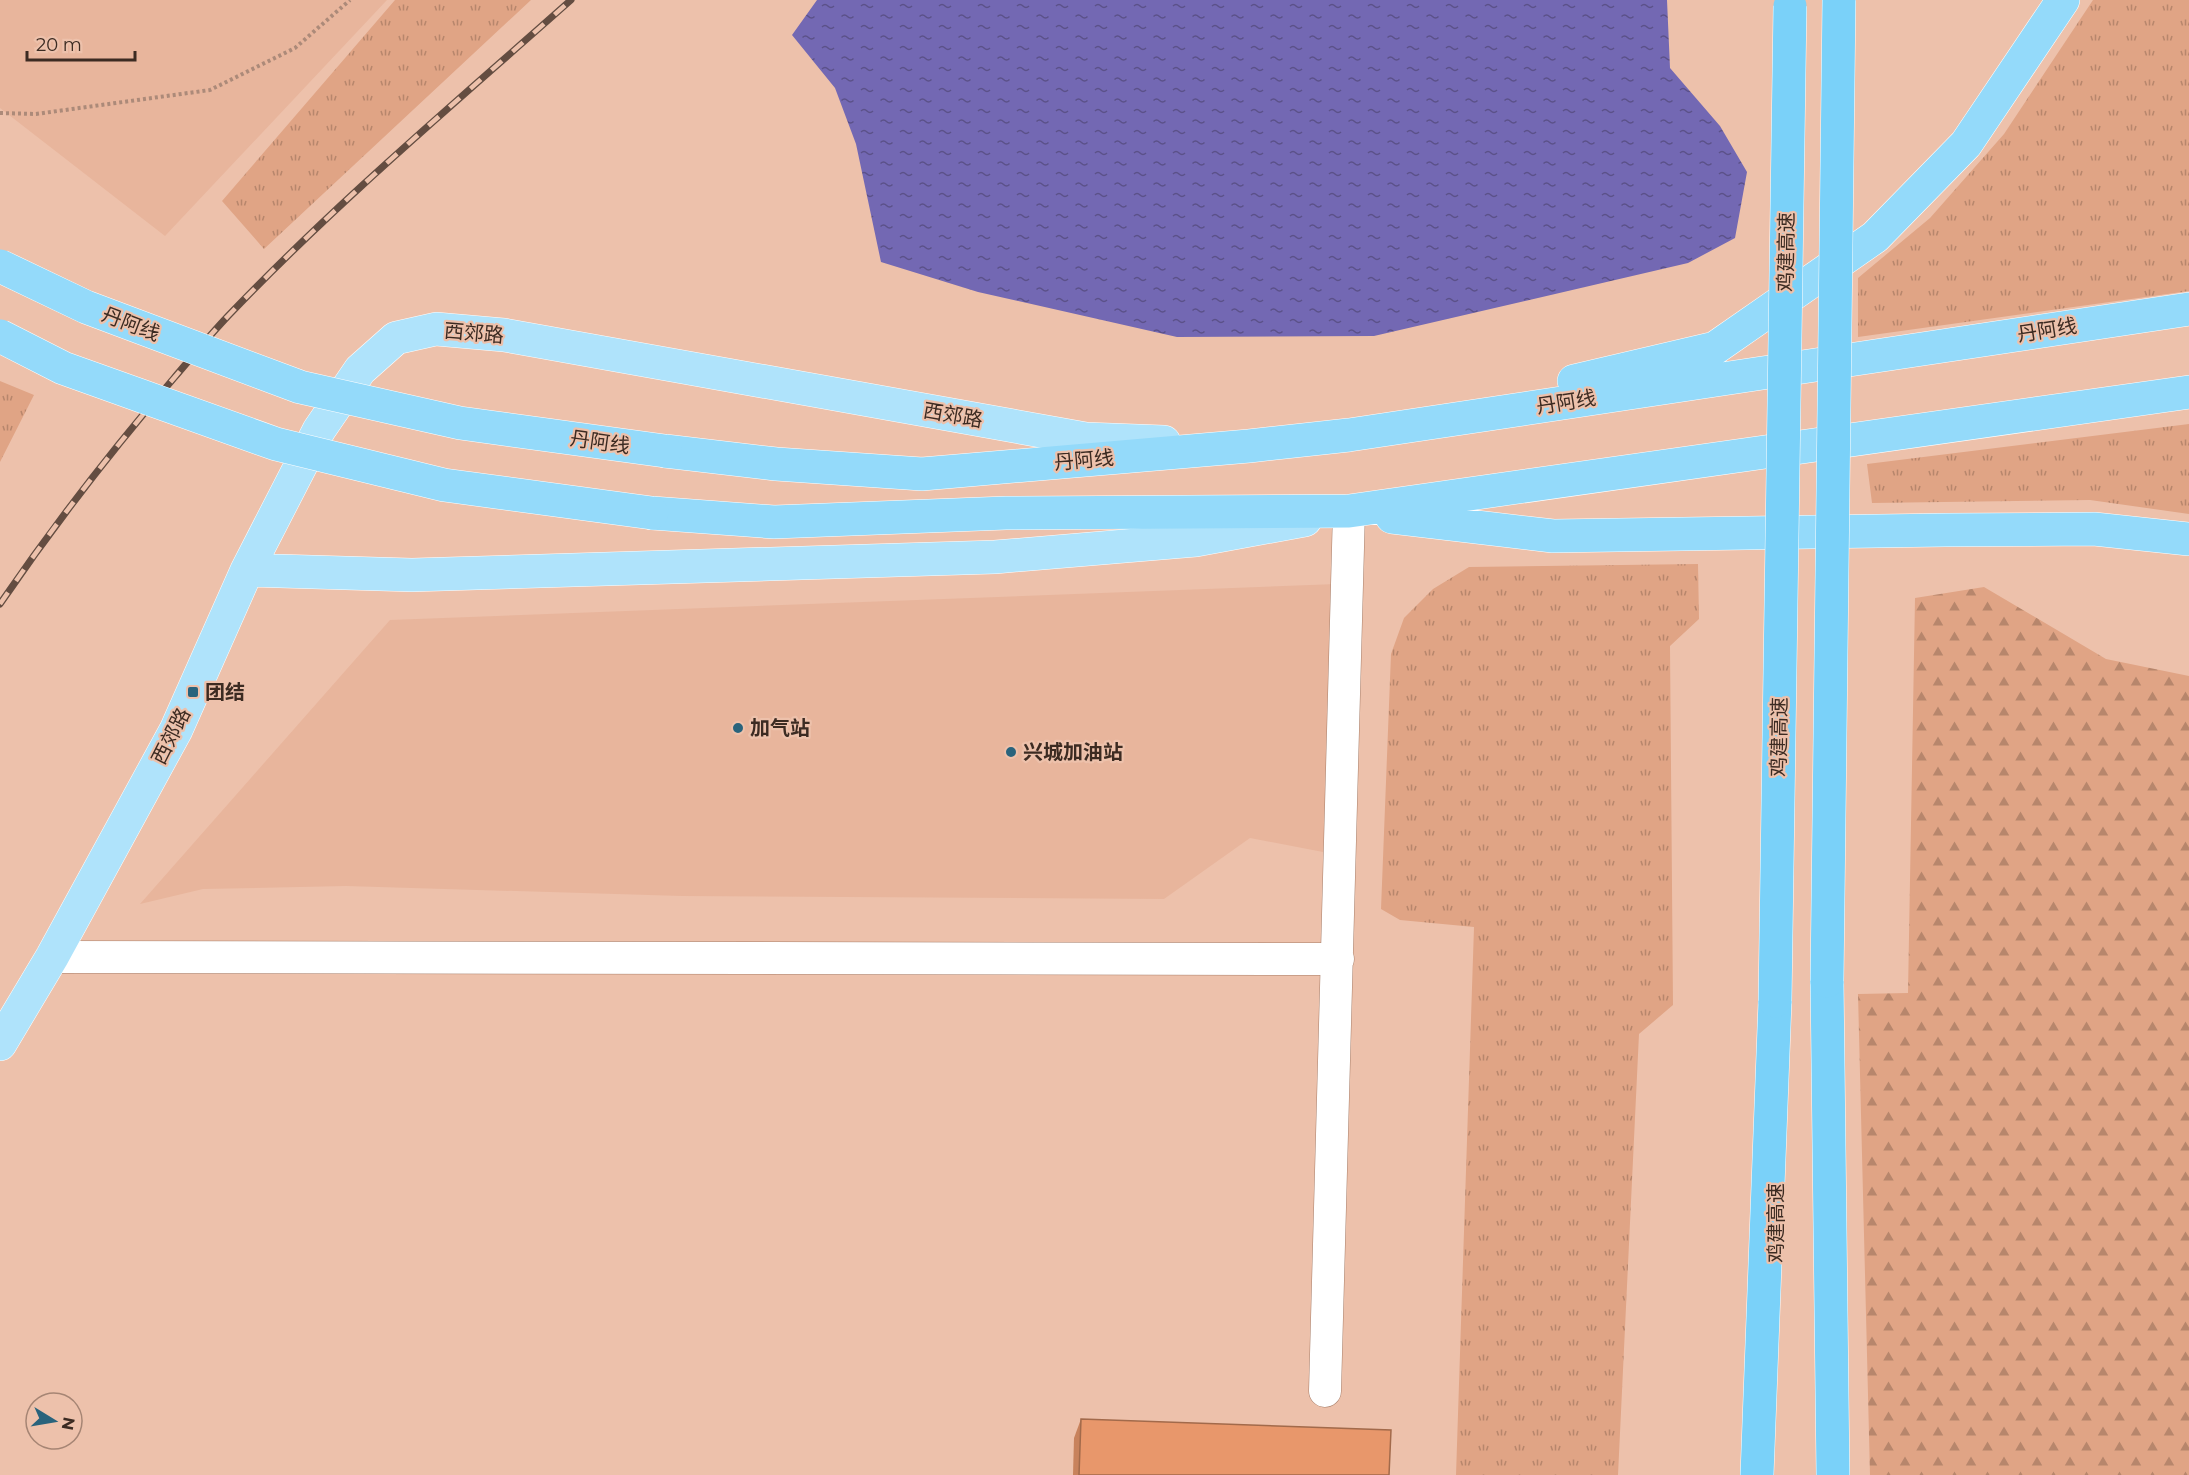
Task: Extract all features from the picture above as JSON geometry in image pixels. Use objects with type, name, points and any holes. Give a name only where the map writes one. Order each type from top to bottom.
[{"type":"highway","points":[[1833,1475],[1827,981],[1839,0]]},
{"type":"highway","points":[[1349,435],[1715,348],[1875,237],[1966,144],[2063,0]]},
{"type":"highway","name":"鸡建高速","points":[[1777,1475],[1775,1001],[1790,3]]},
{"type":"highway","name":"丹阿线","points":[[0,266],[86,307],[300,387],[460,423],[776,464],[922,474],[1249,446],[1349,435],[2189,309]]},
{"type":"highway","points":[[0,336],[63,368],[276,444],[444,485],[652,513],[774,522],[1006,513],[1349,511],[1553,536],[2094,530],[2189,539]]},
{"type":"highway","points":[[1349,511],[2189,392]]},
{"type":"highway","points":[[1757,1475],[1775,1001]]},
{"type":"main road","name":"西郊路","points":[[0,1044],[52,957],[176,730],[248,570],[319,430],[360,370],[396,339],[436,329],[504,335],[1086,439],[1249,446]]},
{"type":"main road","points":[[248,570],[412,575],[995,557],[1196,540],[1349,511]]},
{"type":"street","points":[[1325,1391],[1349,511]]},
{"type":"street","points":[[52,957],[1338,959]]},
{"type":"path","points":[[0,113],[36,114],[210,90],[295,48],[350,0]]},
{"type":"shaded area","points":[[0,0],[387,0],[165,236],[0,108]]},
{"type":"shaded area","points":[[1337,584],[1323,852],[1250,838],[1164,899],[682,896],[346,886],[203,889],[140,904],[390,620]]},
{"type":"green space","points":[[395,0],[531,0],[264,249],[222,201]]},
{"type":"green space","points":[[2093,0],[2189,0],[2189,291],[1858,337],[1858,278],[1930,218],[2004,134]]},
{"type":"green space","points":[[0,381],[34,395],[0,462]]},
{"type":"green space","points":[[2189,424],[2189,514],[2090,500],[1872,503],[1867,464]]},
{"type":"green space","points":[[1698,564],[1699,619],[1670,646],[1673,1005],[1639,1034],[1618,1475],[1456,1475],[1474,927],[1400,920],[1381,909],[1391,654],[1404,618],[1433,589],[1469,567]]},
{"type":"green space","points":[[1984,587],[2106,659],[2189,676],[2189,1475],[1870,1475],[1858,994],[1908,993],[1915,598]]},
{"type":"water","points":[[817,0],[1667,0],[1670,68],[1720,126],[1747,172],[1735,238],[1688,263],[1374,336],[1177,337],[978,292],[881,262],[856,144],[835,88],[792,35]]},
{"type":"building","points":[[1081,1419],[1391,1430],[1389,1475],[1079,1475]]},
{"type":"railway","points":[[0,604],[41,545],[106,460],[228,316],[353,194],[571,0]]},
{"type":"place","name":"团结","points":[[193,692]]},
{"type":"place","name":"加气站","points":[[738,728]]},
{"type":"place","name":"兴城加油站","points":[[1011,752]]}]
